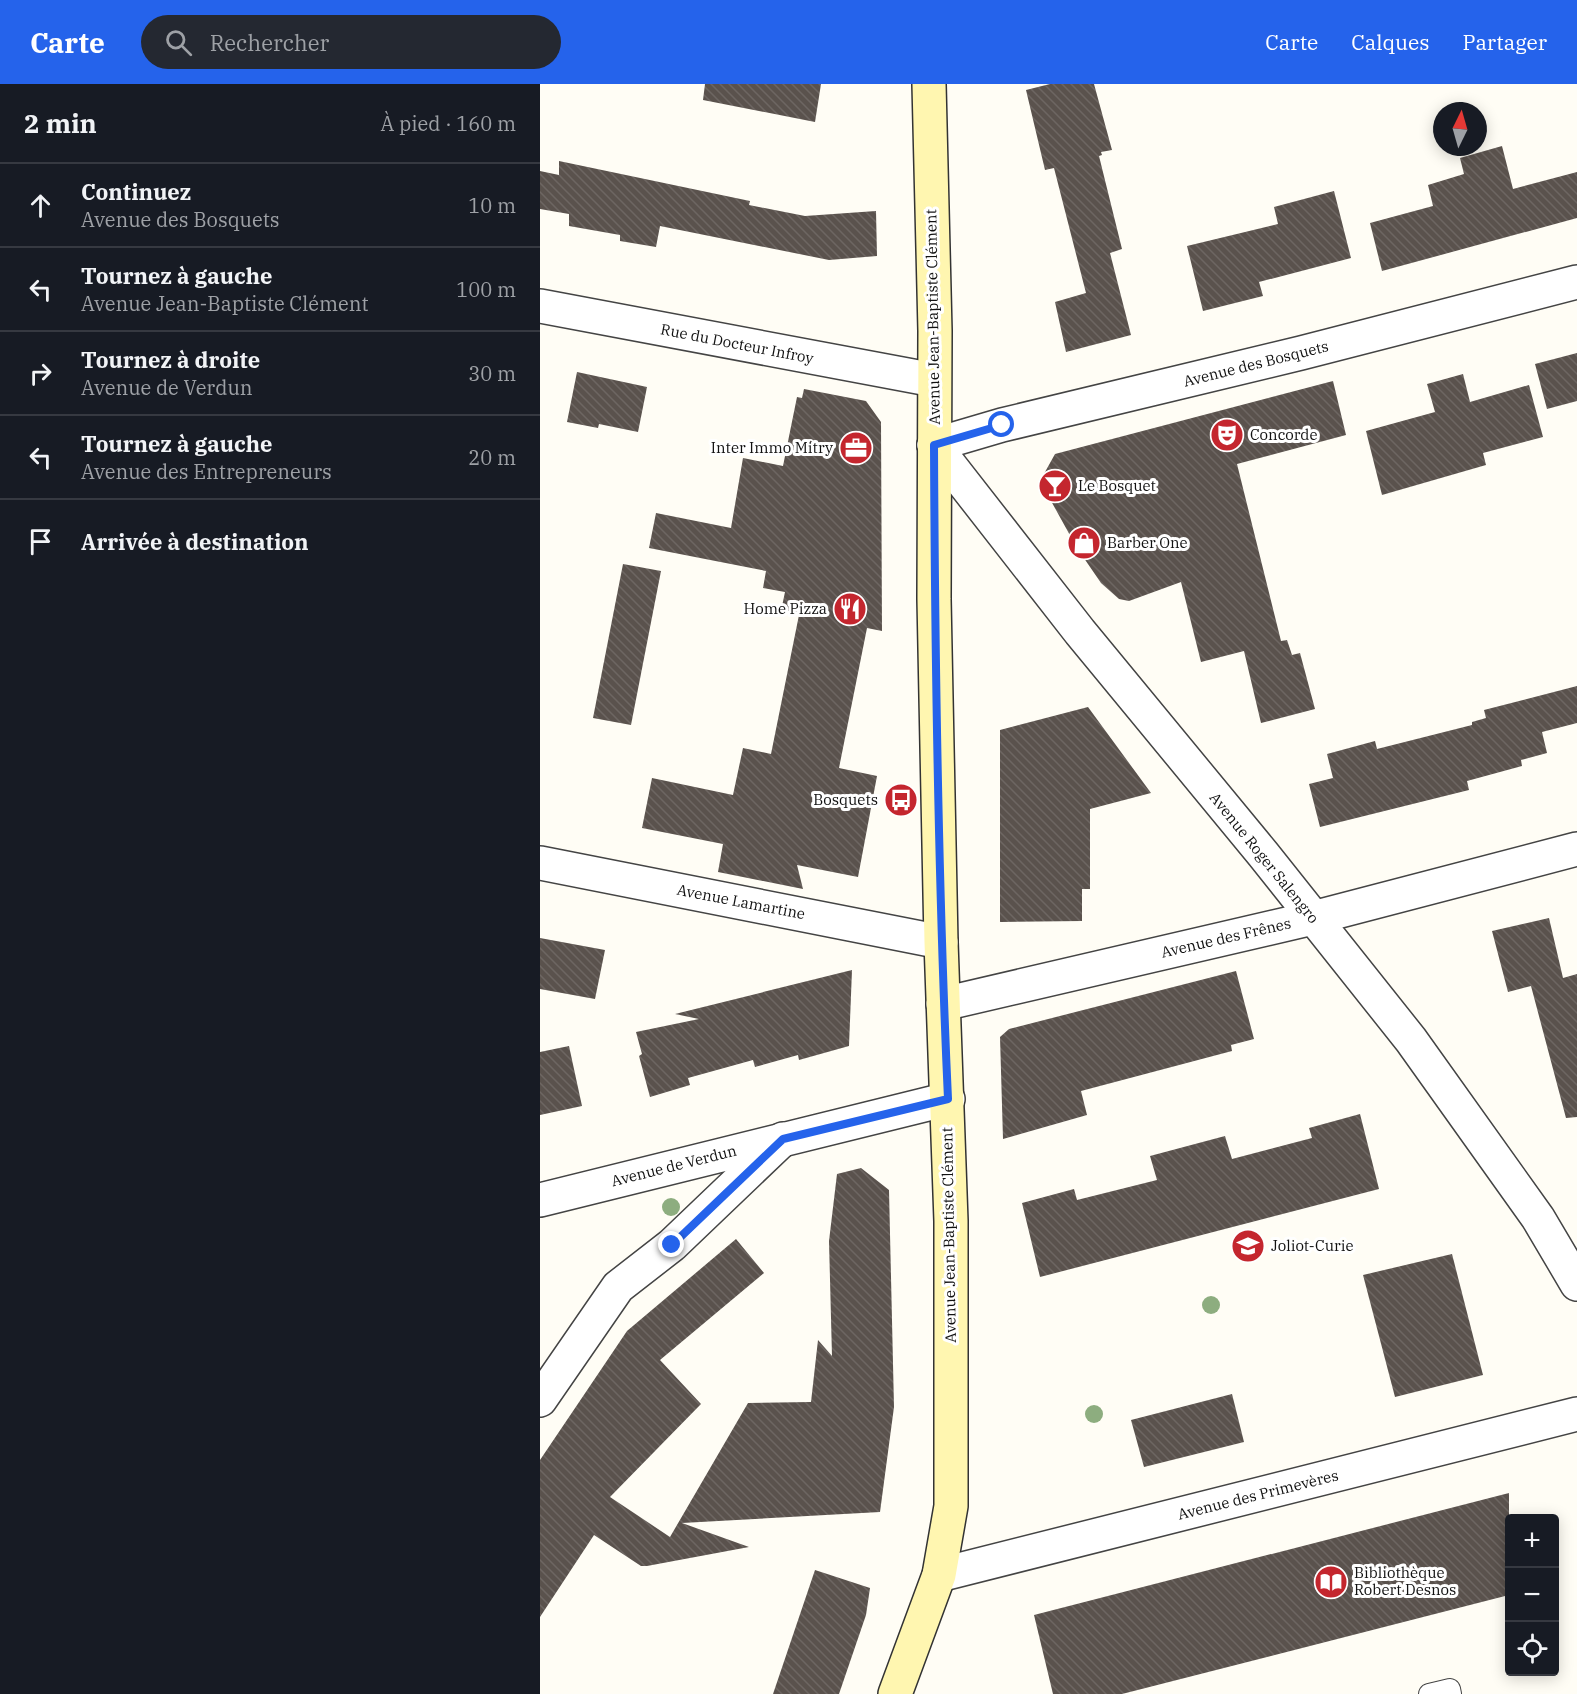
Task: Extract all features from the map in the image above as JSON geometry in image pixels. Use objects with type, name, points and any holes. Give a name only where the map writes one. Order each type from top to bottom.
[{"type":"main road","name":"Avenue Jean-Baptiste Clément","points":[[895,1694],[939,1575],[951,1506],[951,1221],[941,942],[934,599],[934,380],[929,84]]},
{"type":"street","name":"Avenue des Bosquets","points":[[934,445],[1002,425],[1301,353],[1577,282]]},
{"type":"street","name":"Rue du Docteur Infroy","points":[[540,306],[934,380]]},
{"type":"street","name":"Avenue Roger Salengro","points":[[934,445],[1080,632],[1263,854],[1411,1040],[1538,1218],[1577,1284]]},
{"type":"street","name":"Avenue des Frênes","points":[[943,1004],[1313,918],[1577,849]]},
{"type":"street","name":"Avenue Lamartine","points":[[540,863],[941,942]]},
{"type":"street","name":"Avenue de Verdun","points":[[540,1200],[948,1099]]},
{"type":"street","points":[[540,1400],[618,1287],[672,1245],[783,1139]]},
{"type":"street","name":"Avenue des Primevères","points":[[939,1575],[1577,1414]]},
{"type":"lane","points":[[1429,1694],[1450,1689],[1451,1694]]},
{"type":"building","points":[[705,84],[821,84],[815,122],[703,100]]},
{"type":"building","points":[[1050,84],[1094,84],[1112,150],[1101,152],[1102,155],[1099,156],[1122,249],[1110,253],[1131,335],[1066,352],[1055,302],[1086,293],[1054,168],[1045,170],[1026,90]]},
{"type":"building","points":[[1502,146],[1513,189],[1577,172],[1577,218],[1382,271],[1370,223],[1433,206],[1428,185],[1464,174],[1460,158],[1487,156],[1487,150]]},
{"type":"building","points":[[559,161],[750,201],[749,205],[805,216],[876,211],[877,256],[829,260],[660,226],[656,247],[620,241],[620,235],[569,226],[569,214],[540,209],[540,171],[559,175]]},
{"type":"building","points":[[1334,191],[1351,258],[1259,282],[1263,296],[1203,311],[1187,246],[1278,224],[1274,207]]},
{"type":"building","points":[[1577,353],[1577,401],[1547,409],[1535,364]]},
{"type":"building","points":[[577,372],[647,387],[638,432],[599,424],[598,428],[567,422]]},
{"type":"building","points":[[1463,374],[1470,402],[1529,385],[1543,437],[1483,453],[1486,465],[1382,495],[1366,431],[1435,412],[1427,384]]},
{"type":"building","points":[[1333,381],[1346,435],[1237,464],[1281,641],[1287,640],[1292,655],[1300,653],[1315,709],[1261,723],[1244,651],[1201,662],[1181,582],[1129,601],[1119,599],[1101,583],[1077,548],[1040,481],[1055,454]]},
{"type":"building","points":[[804,389],[866,401],[881,422],[882,631],[867,628],[839,768],[877,776],[858,877],[797,865],[803,889],[718,872],[723,844],[642,828],[652,778],[733,795],[743,748],[771,754],[799,615],[781,611],[785,592],[763,588],[766,571],[649,548],[656,513],[731,528],[743,458],[783,466],[797,397],[802,398]]},
{"type":"building","points":[[623,564],[661,571],[631,725],[593,718]]},
{"type":"building","points":[[1577,686],[1577,723],[1542,732],[1547,753],[1521,760],[1522,766],[1467,781],[1469,790],[1320,827],[1309,784],[1333,778],[1327,754],[1375,741],[1377,749],[1472,725],[1472,722],[1486,718],[1484,710]]},
{"type":"building","points":[[1088,707],[1151,793],[1090,809],[1090,889],[1082,889],[1082,921],[1000,922],[1000,730]]},
{"type":"building","points":[[1549,918],[1563,978],[1577,974],[1577,1117],[1566,1118],[1531,986],[1508,992],[1492,931]]},
{"type":"building","points":[[540,938],[605,950],[595,999],[540,989]]},
{"type":"building","points":[[852,970],[849,1046],[799,1060],[798,1055],[755,1067],[753,1060],[688,1078],[690,1085],[650,1097],[639,1056],[642,1054],[636,1032],[699,1019],[675,1014]]},
{"type":"building","points":[[1236,971],[1254,1039],[1231,1045],[1232,1051],[1081,1091],[1087,1115],[1003,1139],[1000,1037],[1009,1029]]},
{"type":"building","points":[[569,1046],[582,1106],[540,1115],[540,1052]]},
{"type":"building","points":[[1360,1114],[1379,1189],[1040,1277],[1022,1203],[1074,1189],[1077,1200],[1157,1180],[1150,1156],[1225,1136],[1232,1159],[1312,1138],[1309,1128]]},
{"type":"building","points":[[861,1168],[889,1190],[894,1407],[880,1512],[682,1523],[749,1547],[647,1566],[641,1566],[594,1535],[540,1617],[540,1460],[627,1331],[736,1239],[764,1273],[660,1360],[701,1404],[610,1497],[670,1537],[748,1403],[811,1402],[818,1340],[832,1356],[829,1241],[837,1174]]},
{"type":"building","points":[[1452,1254],[1483,1375],[1395,1397],[1363,1275]]},
{"type":"building","points":[[1232,1394],[1244,1442],[1144,1467],[1131,1420]]},
{"type":"building","points":[[1509,1493],[1509,1514],[1505,1514],[1505,1596],[1122,1694],[1053,1694],[1034,1615]]},
{"type":"building","points":[[815,1570],[870,1588],[866,1615],[839,1694],[773,1694]]},
{"type":"place","name":"Concorde","points":[[1227,435]]},
{"type":"place","name":"Inter Immo Mitry","points":[[856,448]]},
{"type":"place","name":"Le Bosquet","points":[[1055,486]]},
{"type":"place","name":"Barber One","points":[[1084,543]]},
{"type":"place","name":"Home Pizza","points":[[850,609]]},
{"type":"place","name":"Bosquets","points":[[901,800]]},
{"type":"place","name":"Joliot-Curie","points":[[1248,1246]]},
{"type":"place","name":"Bibliothèque Robert Desnos","points":[[1331,1582]]},
{"type":"route","points":[[672,1245],[783,1139],[948,1099],[941,942],[939,752],[934,599],[934,445],[1002,425]]}]
